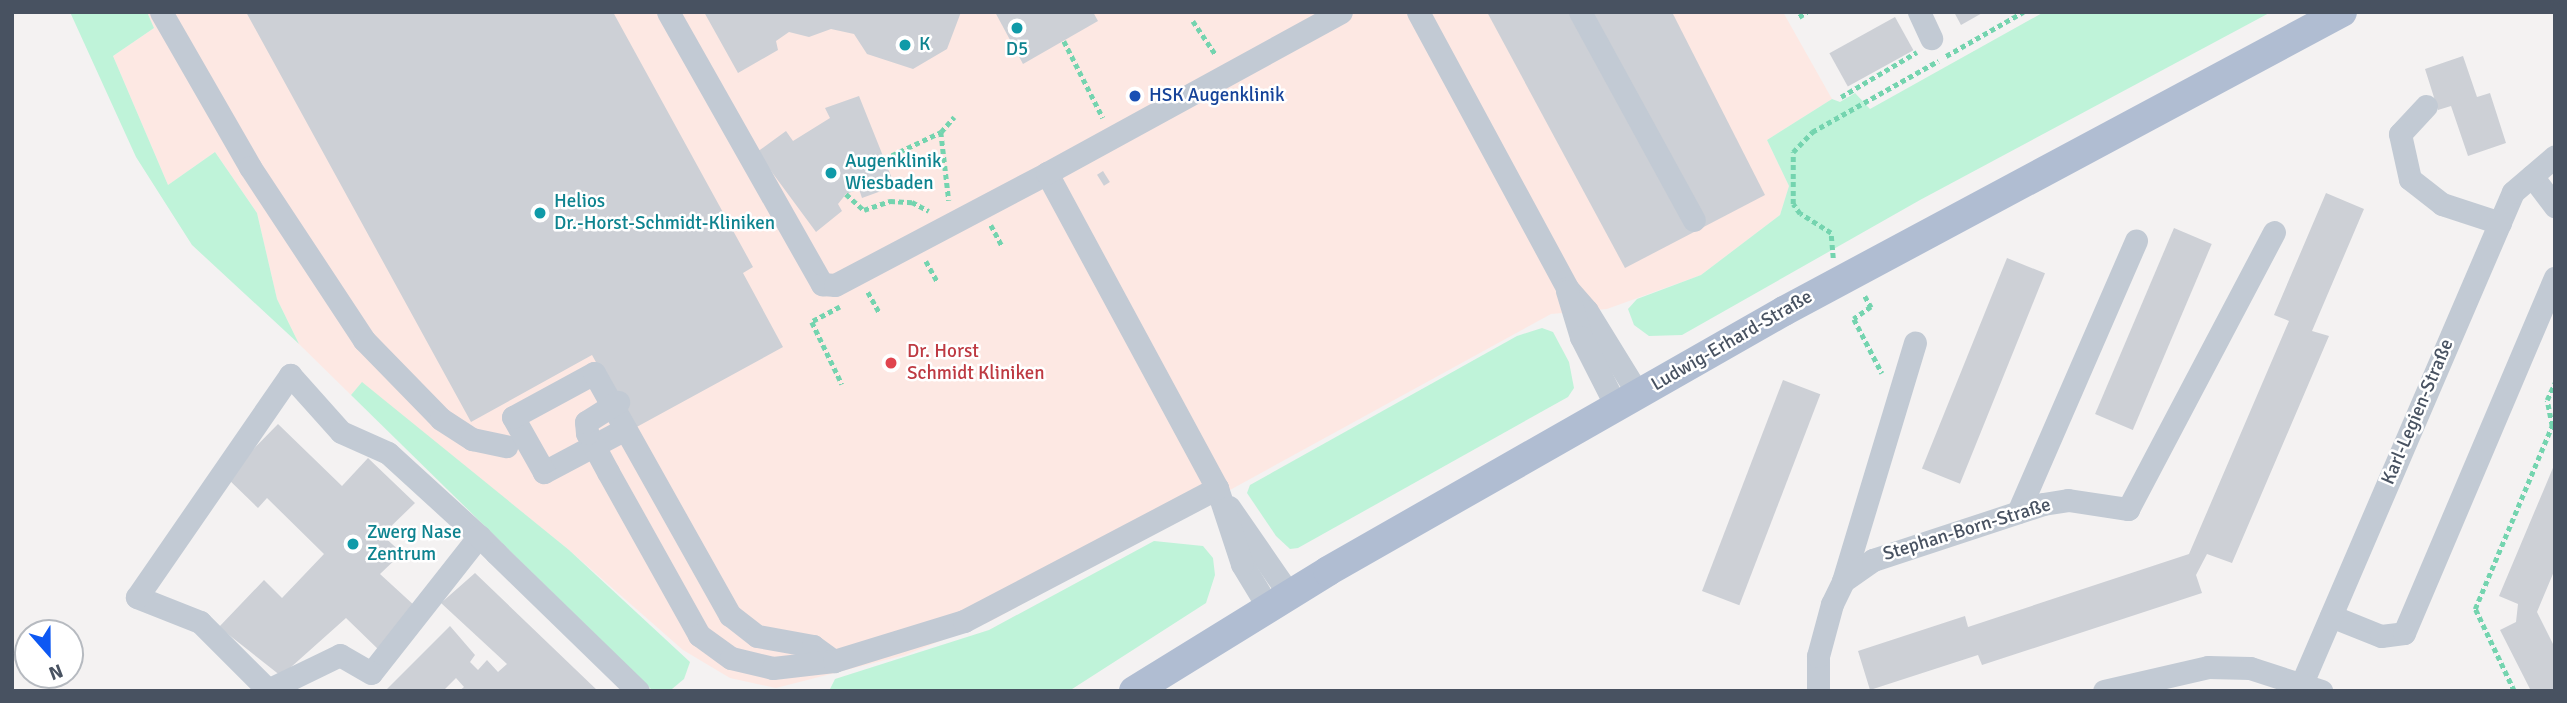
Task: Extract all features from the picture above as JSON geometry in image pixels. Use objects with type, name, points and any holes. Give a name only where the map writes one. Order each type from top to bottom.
[{"type":"main road","name":"Ludwig-Erhard-Straße","points":[[1134,691],[1279,601],[1627,400],[1919,237],[2342,12]]},
{"type":"street","points":[[161,12],[250,167],[364,340],[441,419],[472,439],[506,446]]},
{"type":"street","points":[[668,12],[821,285],[835,285],[1341,12]]},
{"type":"street","points":[[1418,12],[1567,288],[1593,320],[1627,400]]},
{"type":"street","points":[[1580,12],[1694,220]]},
{"type":"street","points":[[1919,12],[1928,43]]},
{"type":"street","points":[[2426,106],[2400,134],[2410,179],[2442,204],[2500,223]]},
{"type":"street","name":"Karl-Legien-Straße","points":[[2311,687],[2330,616],[2513,192],[2555,156]]},
{"type":"street","points":[[1047,173],[1279,601]]},
{"type":"street","points":[[2532,176],[2555,206]]},
{"type":"street","name":"Stephan-Born-Straße","points":[[1843,581],[1873,560],[2018,512],[2068,500],[2128,509],[2274,232]]},
{"type":"street","points":[[2018,512],[2136,240]]},
{"type":"street","points":[[2330,616],[2381,636],[2404,633],[2555,278]]},
{"type":"street","points":[[1818,691],[1818,656],[1915,343]]},
{"type":"street","points":[[625,429],[544,472],[513,417],[594,373],[730,615],[757,636],[813,646],[834,661]]},
{"type":"street","points":[[479,537],[371,673],[340,655],[268,690],[200,622],[137,597],[290,375],[341,432],[388,453],[479,537],[638,691]]},
{"type":"street","points":[[618,402],[586,422],[587,433],[690,623],[715,650],[773,668],[834,661],[925,636],[1008,601],[1218,492]]},
{"type":"street","points":[[2104,691],[2208,667],[2250,668],[2311,687]]},
{"type":"path","points":[[1799,17],[1807,12]]},
{"type":"path","points":[[1834,263],[1831,233],[1800,214],[1793,204],[1793,152],[1812,132],[2023,12]]},
{"type":"path","points":[[1193,22],[1228,73]]},
{"type":"path","points":[[1064,41],[1112,137]]},
{"type":"path","points":[[1841,97],[1928,43]]},
{"type":"path","points":[[884,159],[941,132],[954,117]]},
{"type":"path","points":[[941,132],[949,199]]},
{"type":"path","points":[[846,194],[864,210],[890,201],[912,202],[952,222]]},
{"type":"path","points":[[926,261],[937,281]]},
{"type":"path","points":[[868,292],[879,312]]},
{"type":"path","points":[[1865,296],[1871,307],[1854,319],[1896,399]]},
{"type":"path","points":[[842,384],[812,322],[846,304]]},
{"type":"path","points":[[2514,691],[2475,609],[2552,426],[2547,400],[2555,383]]},
{"type":"shaded area","name":"Dr. Horst Schmidt Kliniken","points":[[147,12],[1783,12],[1832,99],[1767,140],[1789,186],[1780,215],[1701,275],[1607,309],[1551,314],[991,621],[905,655],[776,688],[730,678],[683,650],[569,550],[362,383],[351,395],[299,344],[277,299],[257,213],[215,152],[168,185],[113,56],[154,28]]},
{"type":"green space","points":[[70,12],[147,12],[154,28],[113,56],[168,185],[215,152],[257,213],[277,299],[299,344],[192,245],[136,157]]},
{"type":"green space","points":[[2044,12],[2271,12],[1920,200],[1682,335],[1649,336],[1634,325],[1628,309],[1637,299],[1701,275],[1780,215],[1789,186],[1767,140],[1832,99],[1840,102],[1855,93],[1870,109]]},
{"type":"green space","points":[[1542,328],[1553,332],[1569,362],[1574,388],[1568,397],[1298,548],[1290,549],[1276,536],[1247,493],[1250,485],[1517,336]]},
{"type":"green space","points":[[362,382],[569,550],[690,662],[684,679],[672,689],[653,691],[351,395]]},
{"type":"green space","points":[[1154,541],[1203,546],[1213,558],[1215,575],[1206,603],[1069,691],[829,691],[835,679],[989,630]]},
{"type":"building","name":"Helios Dr.-Horst-Schmidt-Kliniken","points":[[246,12],[613,12],[753,267],[743,273],[783,347],[633,429],[592,355],[471,422]]},
{"type":"building","name":"K","points":[[704,12],[961,12],[947,49],[913,69],[867,54],[854,34],[831,29],[809,37],[789,32],[776,41],[778,50],[738,73]]},
{"type":"building","points":[[995,12],[1093,12],[1098,21],[1023,64]]},
{"type":"building","points":[[1487,12],[1672,12],[1765,195],[1625,268]]},
{"type":"building","points":[[1954,12],[1984,12],[1961,25]]},
{"type":"building","points":[[1895,17],[1913,50],[1848,87],[1829,53]]},
{"type":"building","points":[[2463,56],[2477,97],[2490,93],[2506,143],[2468,156],[2451,106],[2438,110],[2425,69]]},
{"type":"building","name":"Augenklinik Wiesbaden","points":[[859,96],[895,186],[862,198],[859,189],[846,194],[838,204],[842,211],[816,232],[757,152],[786,131],[793,141],[830,118],[825,108]]},
{"type":"building","points":[[1103,171],[1110,182],[1104,186],[1097,175]]},
{"type":"building","points":[[2326,193],[2364,209],[2312,331],[2329,336],[2232,563],[2207,554],[2196,575],[2202,593],[1982,665],[1978,655],[1870,690],[1858,651],[1965,616],[1968,627],[2189,554],[2289,321],[2274,315]]},
{"type":"building","points":[[2174,228],[2212,244],[2133,430],[2095,414]]},
{"type":"building","points":[[2007,258],[2045,273],[1960,484],[1922,468]]},
{"type":"building","points":[[1783,380],[1820,394],[1739,605],[1702,591]]},
{"type":"building","name":"Zwerg Nase Zentrum","points":[[278,424],[342,486],[368,458],[415,503],[382,535],[402,553],[380,574],[416,607],[381,652],[346,618],[281,676],[219,627],[264,580],[282,598],[324,554],[267,498],[258,508],[226,477]]},
{"type":"building","points":[[2555,463],[2555,569],[2537,612],[2555,648],[2555,691],[2531,691],[2500,630],[2516,622],[2518,604],[2499,596]]},
{"type":"building","points":[[475,573],[598,691],[459,691],[464,687],[456,678],[443,691],[385,691],[450,626],[475,655],[470,662],[478,670],[487,660],[498,672],[507,664],[441,603]]},
{"type":"place","name":"D5","points":[[1017,28]]},
{"type":"place","name":"K","points":[[905,45]]},
{"type":"place","name":"HSK Augenklinik","points":[[1135,96]]},
{"type":"place","name":"Augenklinik Wiesbaden","points":[[831,173]]},
{"type":"place","name":"Helios Dr.-Horst-Schmidt-Kliniken","points":[[540,213]]},
{"type":"place","name":"Dr. Horst Schmidt Kliniken","points":[[891,363]]},
{"type":"place","name":"Zwerg Nase Zentrum","points":[[353,544]]}]
